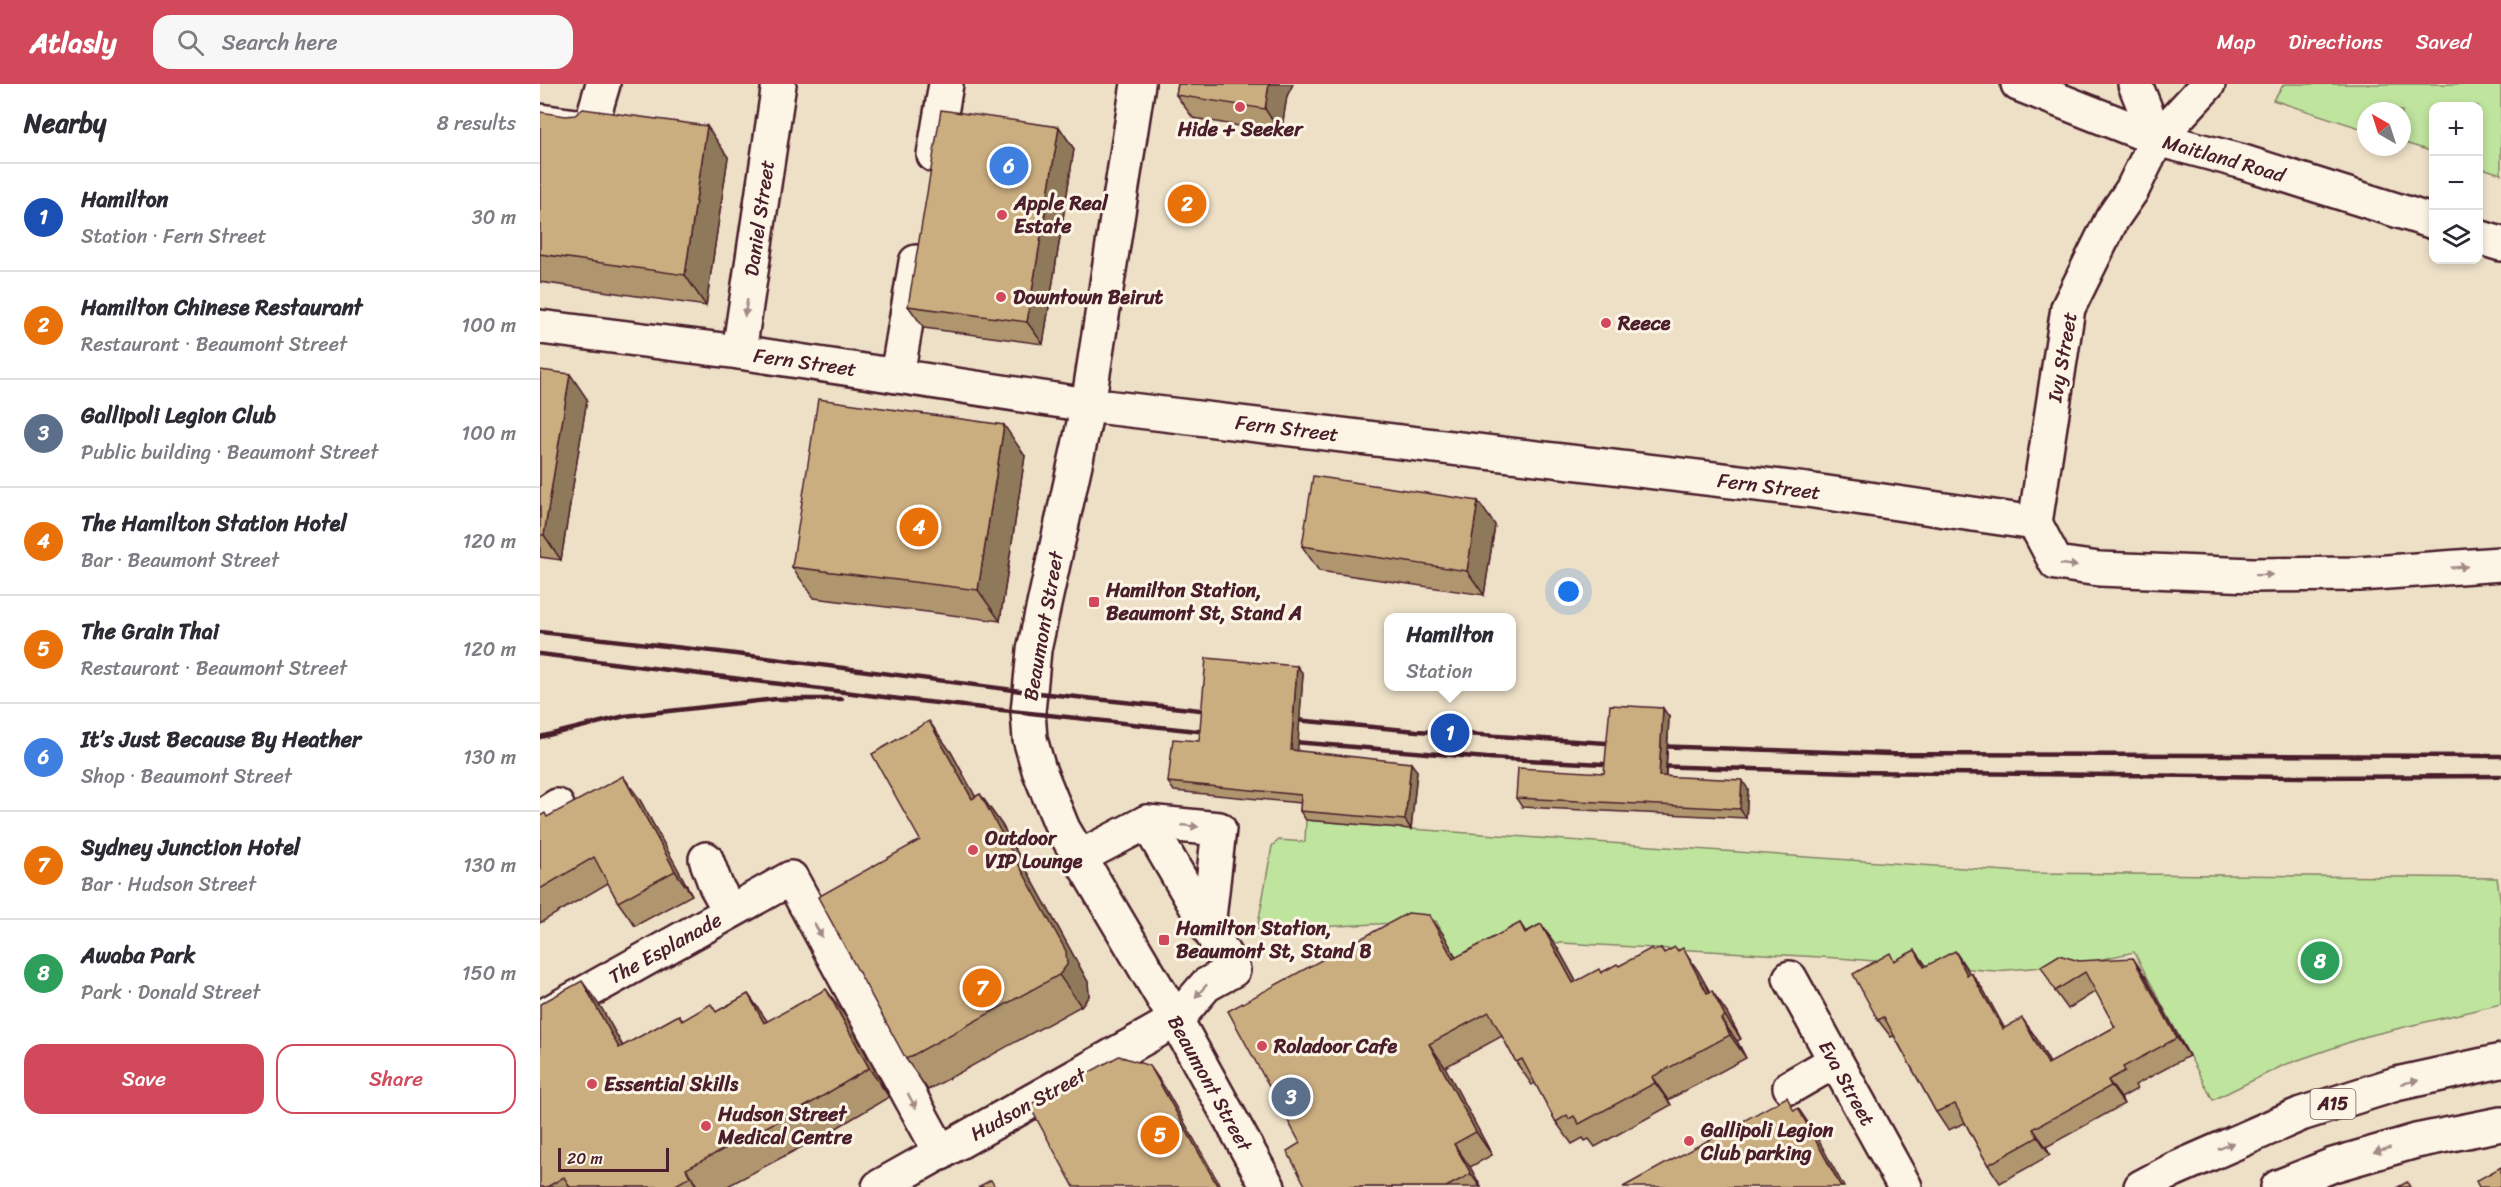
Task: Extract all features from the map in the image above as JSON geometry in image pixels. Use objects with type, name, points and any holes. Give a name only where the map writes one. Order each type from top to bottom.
[{"type":"main road","points":[[540,121],[590,128],[603,84]]},
{"type":"main road","name":"Daniel Street","points":[[739,352],[779,84]]},
{"type":"main road","points":[[929,189],[946,84]]},
{"type":"main road","name":"Beaumont Street","points":[[1138,84],[1088,405],[1034,650],[1028,712],[1030,739],[1054,810],[1078,858],[1176,1020],[1268,1187]]},
{"type":"main road","name":"Maitland Road","points":[[2018,84],[2157,139],[2240,161],[2429,221]]},
{"type":"main road","points":[[2134,84],[2157,139]]},
{"type":"main road","name":"Ivy Street","points":[[2035,523],[2068,308],[2112,219],[2133,190],[2157,139],[2208,84]]},
{"type":"main road","points":[[897,376],[921,235]]},
{"type":"main road","points":[[2483,239],[2501,244]]},
{"type":"main road","name":"Fern Street","points":[[540,327],[739,352],[1088,405],[1807,490],[2035,523]]},
{"type":"main road","points":[[2035,523],[2056,563],[2099,569],[2253,575],[2360,574],[2501,564]]},
{"type":"main road","points":[[1078,858],[1147,822],[1219,829],[1208,927]]},
{"type":"main road","points":[[1147,822],[1208,927]]},
{"type":"main road","points":[[706,859],[730,911]]},
{"type":"main road","name":"The Esplanade","points":[[540,1018],[791,878],[941,1153]]},
{"type":"main road","name":"Hudson Street","points":[[879,1187],[1176,1020],[1206,985],[1233,970],[1208,927]]},
{"type":"main road","name":"Eva Street","points":[[1790,978],[1905,1187]]},
{"type":"main road","points":[[1790,1087],[1835,1061]]},
{"type":"main road","name":"A15","points":[[2141,1187],[2173,1170],[2301,1113],[2396,1084],[2501,1061]]},
{"type":"main road","points":[[2278,1187],[2333,1165],[2416,1141],[2501,1124]]},
{"type":"green space","points":[[2284,84],[2501,84],[2501,174],[2483,168],[2483,102],[2429,102],[2429,151],[2411,145],[2411,102],[2357,102],[2357,127],[2273,100]]},
{"type":"green space","points":[[1306,820],[2035,873],[2497,878],[2501,904],[2501,1004],[2367,1036],[2284,1065],[2213,1100],[2134,952],[2080,964],[1995,971],[1838,958],[1525,941],[1465,973],[1436,921],[1257,930],[1272,846],[1279,840],[1305,842]]},
{"type":"building","points":[[1178,84],[1269,84],[1265,109],[1176,95]]},
{"type":"building","points":[[583,109],[707,126],[685,275],[540,254],[540,112],[566,116],[575,115]]},
{"type":"building","points":[[941,110],[1059,127],[1027,322],[908,306]]},
{"type":"building","points":[[540,370],[570,374],[544,535],[540,535]]},
{"type":"building","points":[[818,399],[1004,425],[978,590],[792,567]]},
{"type":"building","points":[[1313,476],[1478,501],[1467,571],[1302,546]]},
{"type":"building","points":[[1206,658],[1297,666],[1291,750],[1411,763],[1405,820],[1300,811],[1301,795],[1168,782],[1173,739],[1199,741]]},
{"type":"building","points":[[1610,705],[1663,708],[1659,776],[1742,780],[1740,809],[1516,798],[1518,768],[1604,773]]},
{"type":"building","points":[[929,721],[972,799],[980,794],[1066,951],[1067,965],[1059,975],[906,1059],[818,897],[920,840],[872,754]]},
{"type":"building","points":[[623,776],[675,871],[618,902],[594,857],[540,889],[540,816],[545,813],[547,817]]},
{"type":"building","points":[[1408,913],[1429,915],[1453,959],[1520,923],[1525,933],[1541,924],[1573,983],[1599,969],[1601,973],[1617,964],[1619,966],[1652,948],[1654,951],[1661,948],[1664,953],[1675,947],[1678,951],[1683,948],[1707,993],[1712,991],[1725,1016],[1721,1019],[1730,1035],[1652,1077],[1655,1083],[1579,1124],[1574,1116],[1569,1119],[1567,1115],[1556,1122],[1522,1059],[1516,1062],[1489,1012],[1429,1044],[1476,1132],[1454,1144],[1471,1174],[1446,1187],[1306,1187],[1287,1151],[1300,1143],[1228,1011]]},
{"type":"building","points":[[1915,950],[1924,967],[1955,951],[1967,975],[1971,973],[2003,1029],[2022,1018],[2048,1064],[2115,1027],[2085,972],[2055,991],[2041,966],[2059,955],[2079,961],[2133,958],[2177,1038],[2123,1067],[2125,1071],[2108,1080],[2111,1086],[2033,1129],[2038,1137],[1988,1165],[1955,1104],[1936,1112],[1884,1017],[1878,1020],[1853,974],[1890,953],[1894,961]]},
{"type":"building","points":[[582,981],[619,1048],[679,1015],[682,1021],[711,1004],[716,1012],[748,994],[764,1023],[826,989],[869,1068],[808,1105],[686,1169],[690,1177],[672,1187],[570,1187],[564,1177],[547,1187],[540,1187],[540,1004]]},
{"type":"building","points":[[1119,1056],[1150,1066],[1218,1187],[1074,1187],[1029,1105]]},
{"type":"building","points":[[1787,1097],[1794,1111],[1798,1108],[1841,1187],[1623,1187]]},
{"type":"building","points":[[2501,1167],[2501,1187],[2479,1187],[2476,1181]]},
{"type":"building","points":[[991,1180],[995,1187],[978,1187]]},
{"type":"building","points":[[2407,1182],[2410,1187],[2398,1187]]},
{"type":"railway","points":[[540,632],[720,652],[1029,692],[1219,712]]},
{"type":"railway","points":[[540,654],[900,699],[1216,733]]},
{"type":"railway","points":[[540,737],[625,716],[776,699],[842,699]]},
{"type":"railway","points":[[1284,719],[1417,731],[1622,744]]},
{"type":"railway","points":[[1282,741],[1487,758],[1623,765]]},
{"type":"railway","points":[[1652,746],[1892,754],[2501,756]]},
{"type":"railway","points":[[1650,766],[1852,772],[2303,777],[2501,776]]},
{"type":"place","name":"Hide + Seeker","points":[[1240,107]]},
{"type":"place","name":"It’s Just Because By Heather","points":[[1009,166]]},
{"type":"place","name":"Hamilton Chinese Restaurant","points":[[1187,204]]},
{"type":"place","name":"Apple Real Estate","points":[[1002,215]]},
{"type":"place","name":"Downtown Beirut","points":[[1001,297]]},
{"type":"place","name":"Reece","points":[[1606,323]]},
{"type":"place","name":"The Hamilton Station Hotel","points":[[919,527]]},
{"type":"place","name":"Hamilton Station, Beaumont St, Stand A","points":[[1094,602]]},
{"type":"place","name":"Hamilton","points":[[1450,733]]},
{"type":"place","name":"Outdoor VIP Lounge","points":[[973,850]]},
{"type":"place","name":"Hamilton Station, Beaumont St, Stand B","points":[[1164,940]]},
{"type":"place","name":"Awaba Park","points":[[2320,961]]},
{"type":"place","name":"Sydney Junction Hotel","points":[[982,988]]},
{"type":"place","name":"Roladoor Cafe","points":[[1262,1046]]},
{"type":"place","name":"Essential Skills","points":[[592,1084]]},
{"type":"place","name":"Gallipoli Legion Club","points":[[1291,1097]]},
{"type":"place","name":"Hudson Street Medical Centre","points":[[706,1126]]},
{"type":"place","name":"The Grain Thai","points":[[1160,1135]]},
{"type":"place","name":"Gallipoli Legion Club parking","points":[[1689,1141]]}]
